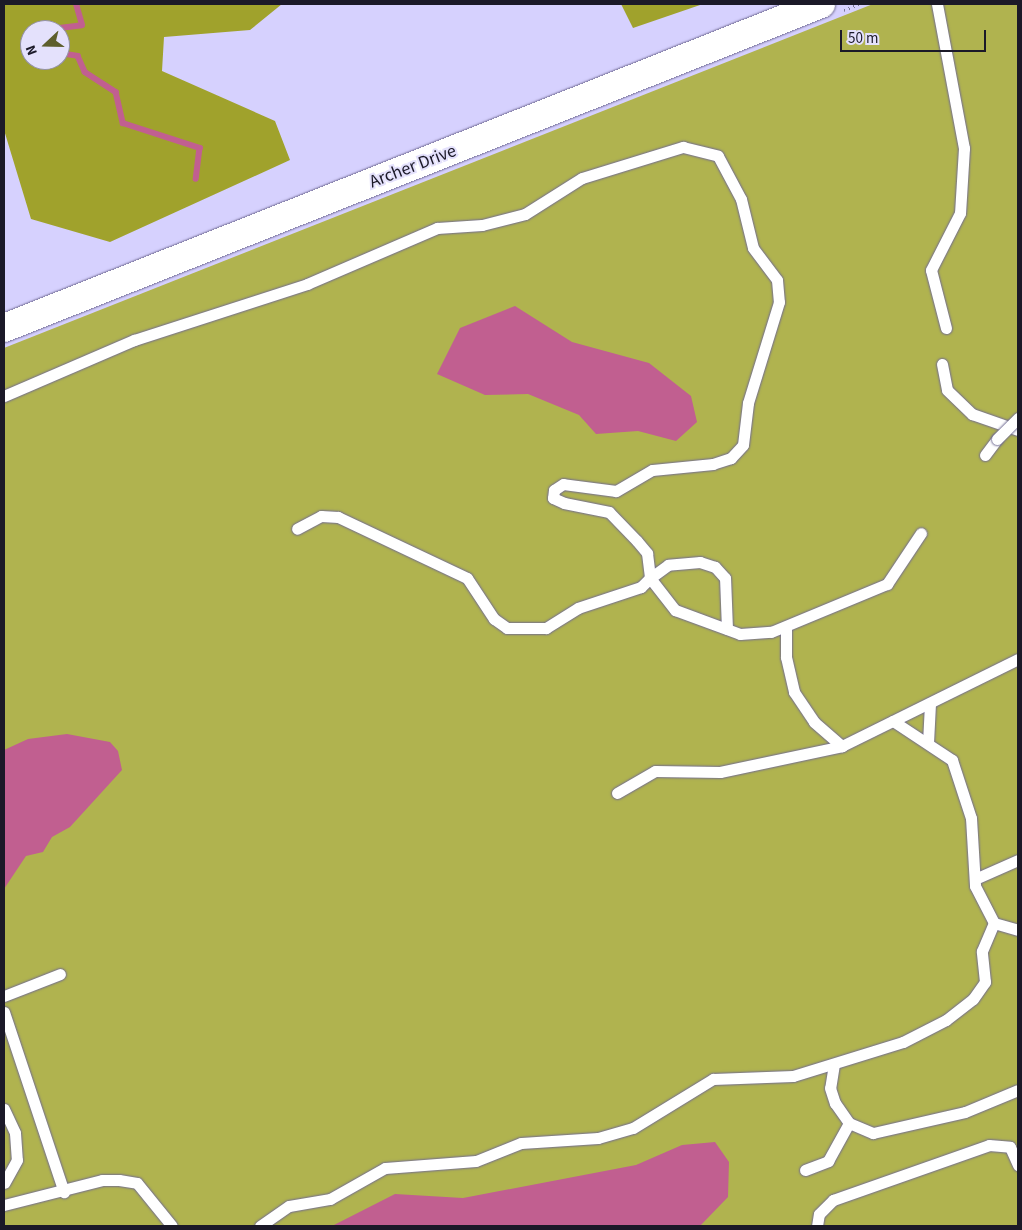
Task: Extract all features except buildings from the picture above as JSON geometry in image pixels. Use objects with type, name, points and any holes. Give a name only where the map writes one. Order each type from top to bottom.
[{"type":"street","name":"Archer Drive","points":[[4,328],[821,4]]},
{"type":"lane","points":[[937,4],[964,148],[960,213],[931,270],[946,328]]},
{"type":"lane","points":[[4,396],[134,340],[307,284],[437,228],[482,225],[525,214],[582,178],[683,147],[718,156],[729,172],[753,248],[777,280],[779,302],[748,403],[743,445],[722,461],[652,470],[616,491],[563,484],[554,490],[553,498],[612,515],[647,553],[650,578],[675,610],[740,634],[786,627],[887,584],[921,533]]},
{"type":"lane","points":[[942,364],[947,390],[972,414],[1018,430]]},
{"type":"lane","points":[[984,454],[1018,418]]},
{"type":"lane","points":[[612,515],[616,491]]},
{"type":"lane","points":[[297,529],[321,516],[338,517],[356,525],[467,578],[494,619],[507,628],[557,624],[578,608],[630,594],[668,566],[700,562],[715,567],[724,578],[727,629]]},
{"type":"lane","points":[[786,627],[786,657],[794,692],[814,722],[842,746]]},
{"type":"lane","points":[[616,792],[655,771],[720,772],[842,746],[1018,659]]},
{"type":"lane","points":[[928,743],[930,703]]},
{"type":"lane","points":[[893,721],[952,760],[971,818],[975,879],[982,907],[994,923],[1018,930]]},
{"type":"lane","points":[[975,879],[1018,860]]},
{"type":"lane","points":[[260,1226],[289,1206],[330,1198],[385,1168],[476,1161],[521,1142],[598,1138],[633,1128],[713,1079],[793,1076],[903,1042],[946,1020],[974,999],[985,982],[982,951],[994,923]]},
{"type":"lane","points":[[4,996],[60,974]]},
{"type":"lane","points":[[4,1012],[64,1192]]},
{"type":"lane","points":[[834,1064],[830,1088],[849,1123],[873,1133],[965,1112],[1018,1090]]},
{"type":"lane","points":[[4,1109],[14,1133],[17,1160],[4,1183]]},
{"type":"lane","points":[[805,1170],[828,1161],[849,1123]]},
{"type":"lane","points":[[816,1226],[819,1214],[833,1200],[989,1145],[1010,1147],[1018,1165]]},
{"type":"lane","points":[[4,1205],[64,1192],[102,1180],[137,1183],[172,1226]]},
{"type":"shaded area","points":[[4,4],[282,4],[250,30],[164,37],[162,71],[275,121],[290,160],[110,242],[31,219],[4,130]]},
{"type":"shaded area","points":[[621,4],[703,4],[633,28]]},
{"type":"shaded area","points":[[873,4],[1018,4],[1018,1226],[4,1226],[4,348]]},
{"type":"shaded area","points":[[515,306],[572,342],[649,363],[691,396],[697,422],[676,441],[638,431],[596,434],[579,415],[528,394],[485,395],[437,374],[460,328]]},
{"type":"shaded area","points":[[67,734],[110,742],[118,751],[122,770],[70,827],[52,837],[43,852],[26,856],[4,889],[4,750],[28,739]]},
{"type":"shaded area","points":[[715,1142],[729,1162],[728,1197],[700,1226],[332,1226],[395,1194],[463,1198],[636,1165],[682,1145]]},
{"type":"waterway","points":[[70,27],[82,25],[76,4]]},
{"type":"waterway","points":[[70,55],[78,56],[85,72],[116,92],[123,123],[200,148],[196,179]]}]
